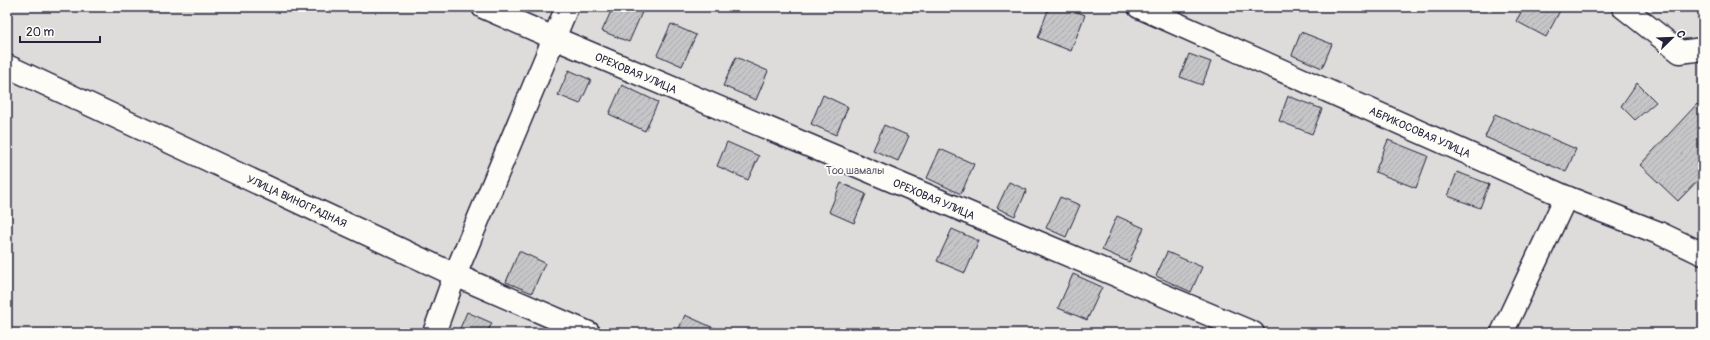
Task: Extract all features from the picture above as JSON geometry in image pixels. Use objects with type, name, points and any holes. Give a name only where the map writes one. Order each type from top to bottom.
[{"type":"street","name":"ОРЕХОВАЯ УЛИЦА","points":[[483,7],[1254,333]]},
{"type":"street","points":[[434,333],[455,275],[566,7]]},
{"type":"street","name":"АБРИКОСОВАЯ УЛИЦА","points":[[1139,7],[1566,197],[1658,233],[1703,254]]},
{"type":"street","points":[[1623,7],[1680,52],[1703,49]]},
{"type":"street","name":"УЛИЦА ВИНОГРАДНАЯ","points":[[7,66],[455,275],[589,333]]},
{"type":"street","points":[[1502,333],[1566,197]]},
{"type":"green space","name":"Тоо шамалы","points":[[7,7],[1703,7],[1703,333],[7,333]]},
{"type":"building","points":[[335,7],[347,7],[345,12]]},
{"type":"building","points":[[613,7],[636,7],[643,10],[629,42],[602,31]]},
{"type":"building","points":[[1049,7],[1065,7],[1085,15],[1071,51],[1038,38]]},
{"type":"building","points":[[1524,7],[1562,7],[1546,37],[1516,21]]},
{"type":"building","points":[[671,24],[696,35],[682,66],[657,55]]},
{"type":"building","points":[[1301,32],[1332,44],[1322,68],[1292,55]]},
{"type":"building","points":[[1189,54],[1211,62],[1202,85],[1180,77]]},
{"type":"building","points":[[736,57],[768,71],[756,100],[723,86]]},
{"type":"building","points":[[569,70],[591,80],[580,104],[558,95]]},
{"type":"building","points":[[1637,83],[1656,102],[1635,120],[1621,106]]},
{"type":"building","points":[[622,85],[658,102],[645,131],[609,114]]},
{"type":"building","points":[[823,95],[848,107],[836,135],[811,124]]},
{"type":"building","points":[[1288,96],[1322,109],[1312,134],[1279,121]]},
{"type":"building","points":[[1697,104],[1703,110],[1703,175],[1678,201],[1640,165]]},
{"type":"building","points":[[1495,114],[1576,149],[1566,172],[1485,137]]},
{"type":"building","points":[[884,125],[909,136],[898,161],[873,150]]},
{"type":"building","points":[[1388,140],[1428,156],[1416,188],[1375,172]]},
{"type":"building","points":[[727,142],[759,156],[748,180],[717,166]]},
{"type":"building","points":[[940,149],[974,164],[961,194],[927,178]]},
{"type":"building","points":[[1457,172],[1489,184],[1480,208],[1448,196]]},
{"type":"building","points":[[1009,182],[1027,190],[1015,216],[997,208]]},
{"type":"building","points":[[841,183],[866,194],[854,223],[829,212]]},
{"type":"building","points":[[1060,197],[1080,205],[1066,237],[1046,228]]},
{"type":"building","points":[[1117,216],[1144,228],[1129,262],[1102,250]]},
{"type":"building","points":[[952,229],[979,241],[965,273],[937,261]]},
{"type":"building","points":[[519,251],[545,263],[532,293],[506,282]]},
{"type":"building","points":[[1167,252],[1202,267],[1191,292],[1156,276]]},
{"type":"building","points":[[1073,274],[1102,287],[1087,320],[1058,308]]},
{"type":"building","points":[[467,312],[492,323],[487,333],[458,333]]},
{"type":"building","points":[[685,315],[716,329],[714,333],[677,333]]}]
